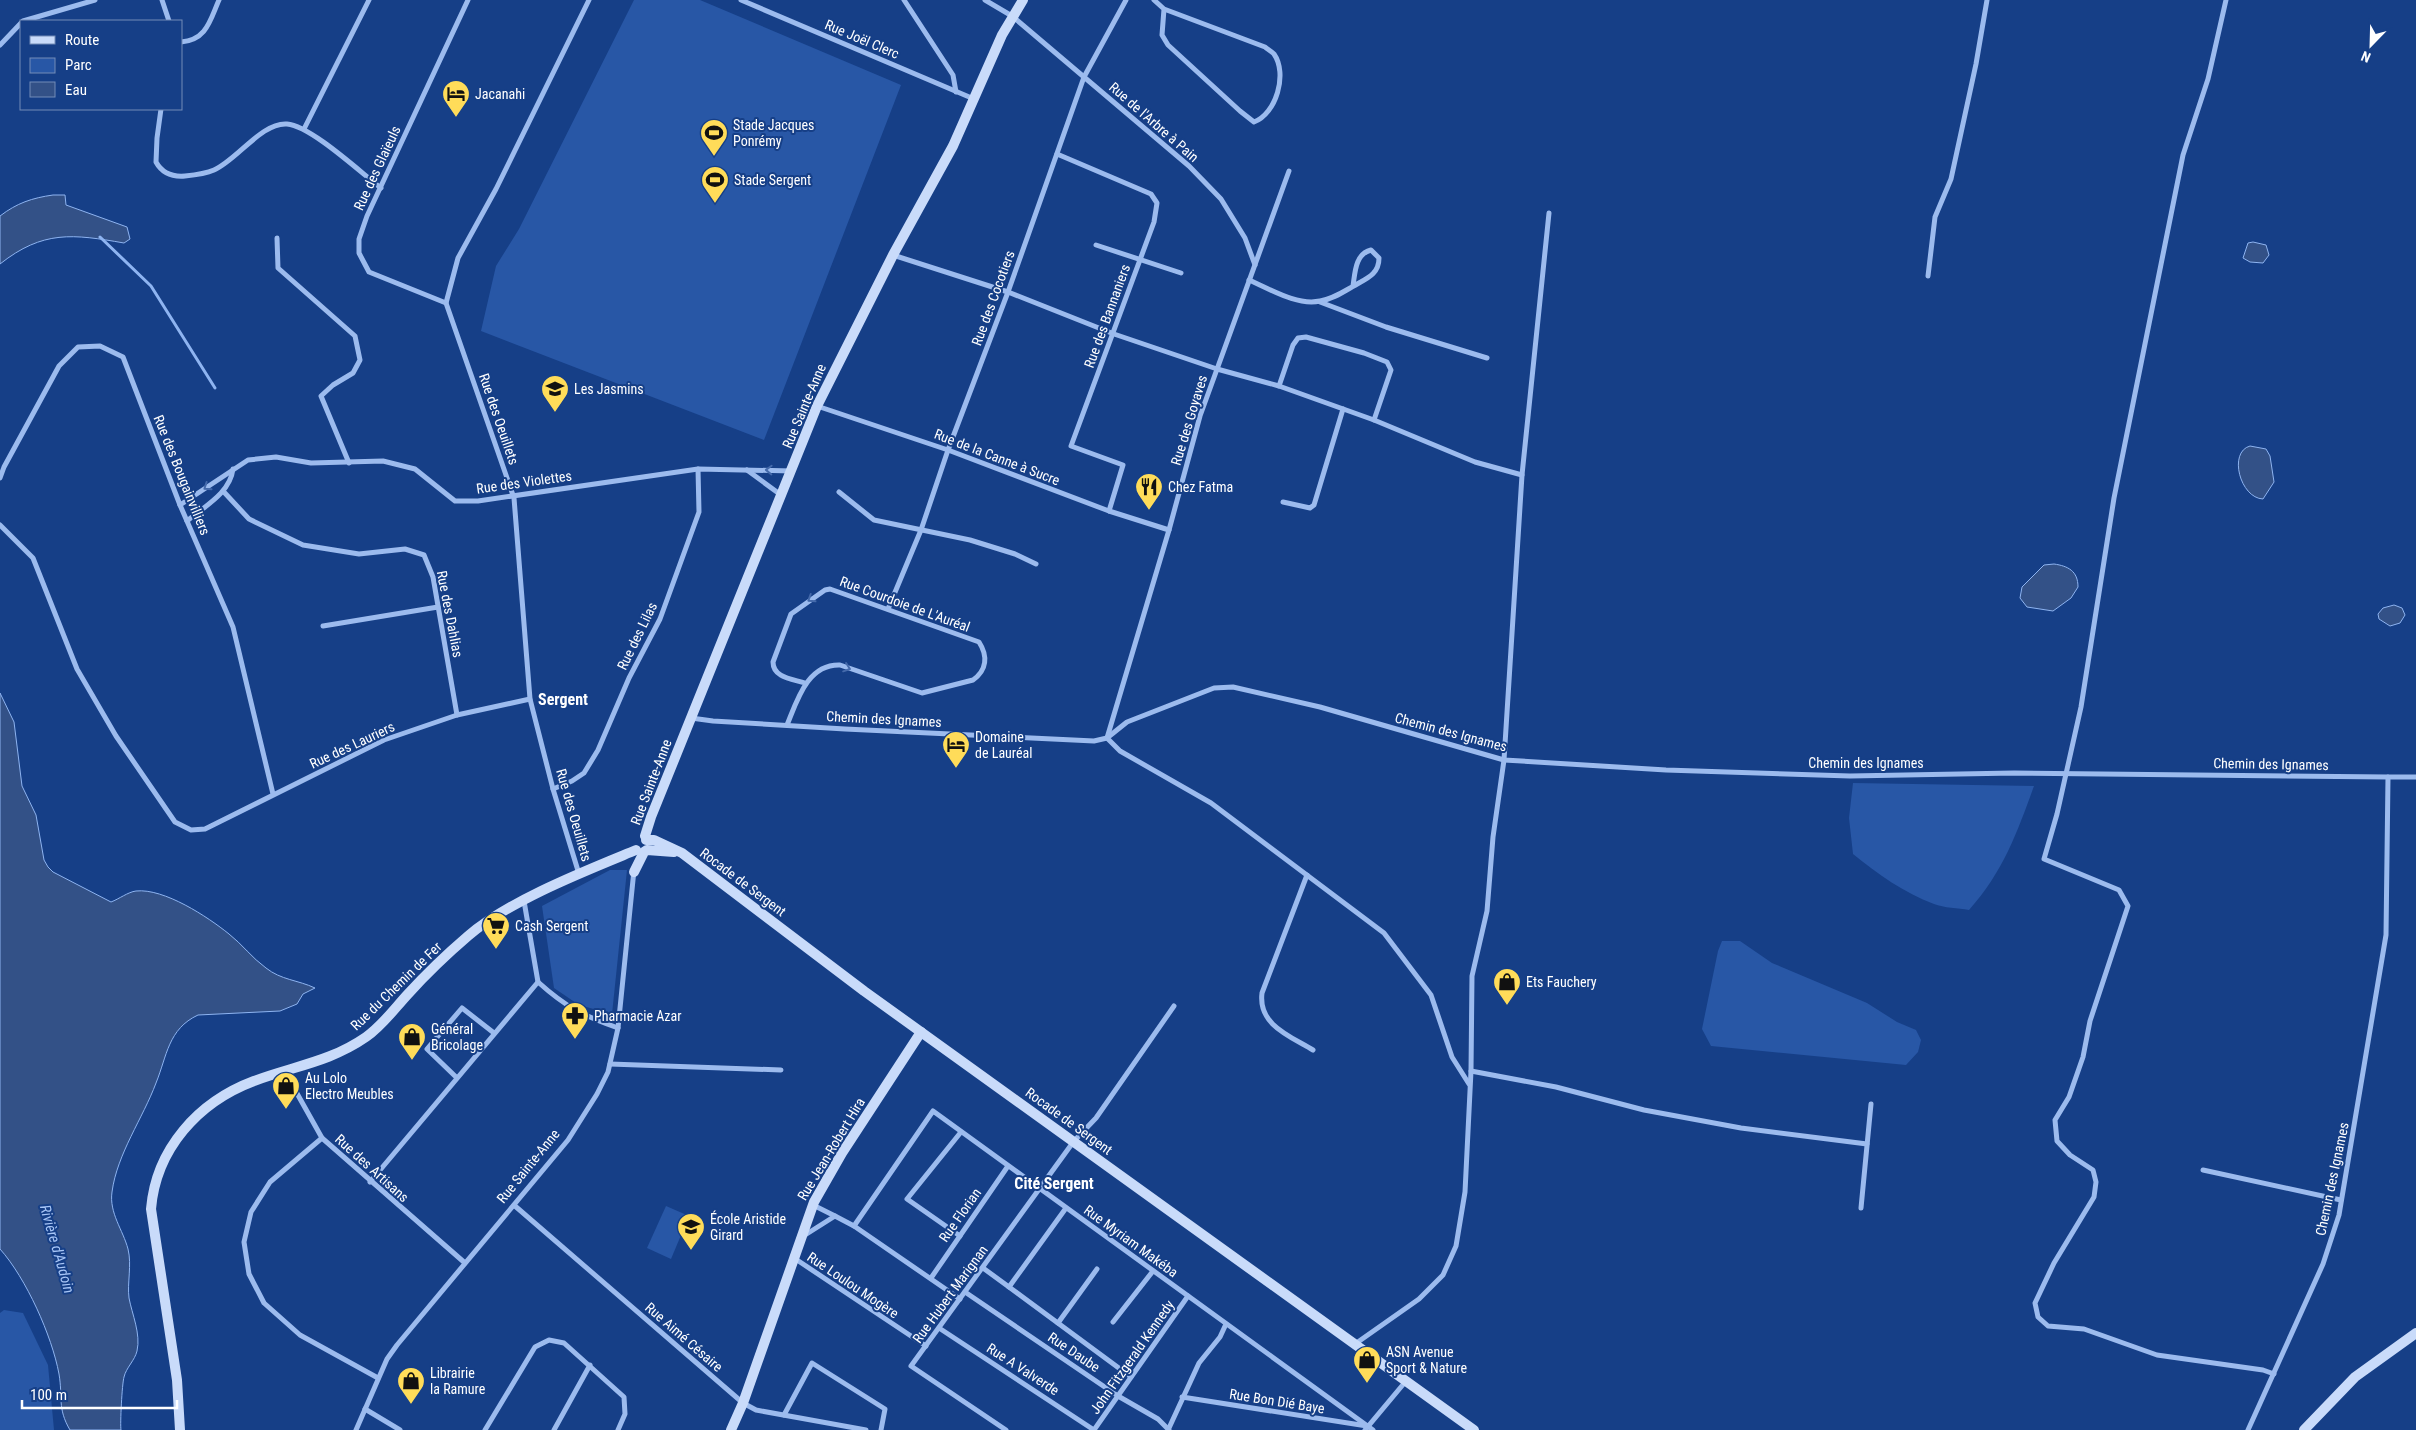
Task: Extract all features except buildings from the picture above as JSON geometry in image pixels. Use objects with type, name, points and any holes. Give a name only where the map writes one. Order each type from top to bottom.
[{"type":"main road","name":"Rue Sainte-Anne","points":[[634,872],[651,817],[817,406],[892,255],[953,146],[986,70],[1012,16],[1023,0]]},
{"type":"main road","name":"Rue du Chemin de Fer","points":[[180,1430],[177,1380],[151,1209],[152,1188],[168,1148],[204,1110],[233,1090],[255,1080],[331,1056],[349,1048],[369,1035],[428,973],[470,934],[524,901],[642,845]]},
{"type":"main road","name":"Rocade de Sergent","points":[[642,845],[682,853],[921,1032],[1474,1430]]},
{"type":"main road","name":"Rue Jean-Robert Hira","points":[[731,1430],[743,1403],[813,1204],[842,1154],[921,1032]]},
{"type":"main road","points":[[2304,1430],[2355,1378],[2416,1333]]},
{"type":"street","points":[[29,20],[95,0]]},
{"type":"street","points":[[162,0],[169,20]]},
{"type":"street","points":[[182,42],[195,39],[204,33],[219,0]]},
{"type":"street","points":[[304,129],[369,0]]},
{"type":"street","name":"Rue des Glaïeuls","points":[[446,303],[369,272],[359,253],[360,239],[381,188],[468,0]]},
{"type":"street","points":[[446,303],[458,258],[496,189],[589,0]]},
{"type":"street","name":"Rue Joël Clerc","points":[[741,0],[975,99]]},
{"type":"street","points":[[904,0],[953,75],[956,92]]},
{"type":"street","name":"Rue de l'Arbre à Pain","points":[[985,0],[1012,16],[1189,166],[1221,199],[1245,238],[1255,265]]},
{"type":"street","name":"Rue des Cocotiers","points":[[888,609],[921,530],[948,450],[1008,292],[1084,78],[1126,0]]},
{"type":"street","points":[[1154,0],[1164,8],[1264,46],[1274,54],[1280,69],[1279,84],[1270,111],[1264,118],[1254,122],[1168,45],[1162,35],[1164,8]]},
{"type":"street","points":[[1928,276],[1935,217],[1951,179],[1976,64],[1986,0]]},
{"type":"street","points":[[2226,0],[2208,79],[2187,139],[2181,164],[2114,498],[2081,707],[2067,774],[2044,859],[2118,890],[2128,906],[2090,1021],[2083,1057],[2069,1096],[2055,1120],[2057,1141],[2070,1155],[2093,1170],[2096,1182],[2094,1197],[2054,1262],[2035,1303],[2038,1317],[2048,1326],[2084,1329],[2157,1356],[2263,1370],[2274,1374]]},
{"type":"street","points":[[0,45],[20,24]]},
{"type":"street","points":[[161,110],[156,162],[167,174],[178,177],[203,174],[215,170],[265,131],[276,125],[287,124],[304,129],[381,188]]},
{"type":"street","name":"Rue des Bannaniers","points":[[1056,154],[1152,194],[1155,198],[1157,211],[1072,446],[1123,465],[1109,511]]},
{"type":"street","name":"Rue des Goyaves","points":[[1107,738],[1170,530],[1200,416],[1289,171]]},
{"type":"street","points":[[1355,1344],[1418,1299],[1444,1275],[1456,1246],[1465,1192],[1472,1070],[1472,976],[1487,911],[1493,837],[1504,760],[1522,475],[1549,213]]},
{"type":"street","points":[[277,238],[278,268],[355,336],[360,360],[353,373],[333,384],[321,396],[349,463]]},
{"type":"street","points":[[1096,245],[1181,273]]},
{"type":"street","points":[[1319,302],[1342,293],[1367,279],[1378,267],[1379,258],[1371,250],[1366,251],[1359,259],[1353,286]]},
{"type":"street","points":[[892,255],[1008,292],[1114,334],[1217,369],[1278,386],[1374,420],[1475,462],[1522,475]]},
{"type":"street","points":[[1249,280],[1296,299],[1319,302],[1386,327],[1487,358]]},
{"type":"street","name":"Rue des Oeuillets","points":[[446,303],[514,498],[530,699],[553,789],[579,874]]},
{"type":"street","points":[[1278,386],[1293,345],[1298,338],[1306,337],[1364,353],[1387,362],[1391,370],[1374,420]]},
{"type":"street","name":"Rue des Bougainvilliers","points":[[0,478],[4,467],[59,366],[78,347],[100,346],[123,357],[180,505],[234,627],[273,794]]},
{"type":"street","name":"Rue de la Canne à Sucre","points":[[817,406],[948,450],[1109,511],[1170,530]]},
{"type":"street","points":[[1283,502],[1310,508],[1314,505],[1343,409]]},
{"type":"street","name":"Rue des Violettes","points":[[180,505],[248,460],[276,457],[311,462],[349,463],[383,461],[415,469],[455,500],[478,502],[698,469],[792,471]]},
{"type":"street","points":[[187,521],[223,491],[232,478],[233,469]]},
{"type":"street","name":"Rue des Lilas","points":[[553,789],[572,782],[584,773],[598,750],[629,678],[660,619],[699,512],[698,469]]},
{"type":"street","points":[[747,470],[782,496]]},
{"type":"street","name":"Rue des Dahlias","points":[[223,491],[249,519],[303,545],[359,554],[404,549],[424,555],[433,577],[457,714]]},
{"type":"street","points":[[839,492],[874,520],[996,547],[1036,564]]},
{"type":"street","name":"Rue des Lauriers","points":[[0,525],[33,558],[77,669],[116,736],[176,822],[191,830],[205,829],[384,740],[457,714],[530,699]]},
{"type":"street","name":"Rue Courdoie de L'Auréal","points":[[830,589],[888,609],[979,642],[985,651],[985,658],[984,667],[979,675],[973,680],[922,693],[833,665],[827,667],[805,683],[778,674],[773,666],[787,620],[795,609],[830,589]]},
{"type":"street","points":[[323,626],[438,607]]},
{"type":"street","points":[[787,725],[805,683]]},
{"type":"street","name":"Chemin des Ignames","points":[[691,718],[787,725],[1094,741],[1107,738],[1127,722],[1214,688],[1233,687],[1320,707],[1504,760],[1666,770],[1850,776],[2067,774],[2388,778],[2386,935],[2342,1200],[2323,1264],[2248,1430]]},
{"type":"street","points":[[1107,738],[1120,751],[1211,802],[1384,933],[1399,950],[1431,995],[1452,1057],[1470,1085]]},
{"type":"street","points":[[2388,778],[2416,777]]},
{"type":"street","name":"Rue Sainte-Anne","points":[[356,1430],[378,1378],[397,1344],[515,1206],[568,1140],[586,1113],[610,1064],[618,1028],[634,872]]},
{"type":"street","points":[[1307,875],[1262,994],[1261,1004],[1265,1016],[1276,1028],[1313,1050]]},
{"type":"street","points":[[524,901],[538,982],[557,1000],[578,1013],[618,1028]]},
{"type":"street","points":[[370,1182],[456,1077],[538,982]]},
{"type":"street","name":"Rue Hubert Marignan","points":[[1006,1430],[911,1366],[1074,1142],[1096,1118],[1174,1006]]},
{"type":"street","points":[[456,1077],[427,1049],[462,1008],[494,1033]]},
{"type":"street","points":[[610,1064],[781,1070]]},
{"type":"street","points":[[1472,1070],[1556,1087],[1644,1110],[1763,1132],[1867,1144]]},
{"type":"street","name":"Rue des Artisans","points":[[285,1072],[322,1138],[465,1264]]},
{"type":"street","points":[[1860,1208],[1872,1104]]},
{"type":"street","name":"Rue Myriam Makéba","points":[[854,1226],[933,1112],[1369,1429]]},
{"type":"street","points":[[960,1236],[906,1199],[961,1132]]},
{"type":"street","points":[[322,1138],[270,1182],[251,1212],[244,1242],[249,1274],[264,1303],[300,1335],[378,1378]]},
{"type":"street","name":"Rue Florian","points":[[931,1278],[1008,1166]]},
{"type":"street","points":[[2203,1170],[2342,1200]]},
{"type":"street","points":[[813,1204],[854,1226],[960,1299]]},
{"type":"street","name":"Rue Aimé Césaire","points":[[515,1206],[743,1403],[756,1410],[866,1430]]},
{"type":"street","points":[[1009,1288],[1066,1208]]},
{"type":"street","points":[[800,1239],[836,1216]]},
{"type":"street","name":"Rue Loulou Mogère","points":[[794,1258],[926,1346]]},
{"type":"street","points":[[983,1268],[1131,1377]]},
{"type":"street","points":[[1058,1324],[1097,1269]]},
{"type":"street","points":[[1113,1322],[1153,1271]]},
{"type":"street","name":"Rue Daube","points":[[965,1292],[1118,1396],[1142,1408],[1169,1429]]},
{"type":"street","name":"John Fitzgerald Kennedy","points":[[1094,1430],[1188,1296]]},
{"type":"street","points":[[1169,1429],[1199,1363],[1220,1337],[1226,1324]]},
{"type":"street","name":"Rue A Valverde","points":[[939,1328],[1094,1430]]},
{"type":"street","points":[[485,1430],[536,1347],[549,1340],[564,1342],[624,1397],[626,1414],[618,1430]]},
{"type":"street","points":[[784,1415],[812,1362],[884,1409],[881,1430]]},
{"type":"street","points":[[554,1430],[590,1365]]},
{"type":"street","points":[[1369,1429],[1406,1380]]},
{"type":"street","name":"Rue Bon Dié Baye","points":[[1182,1397],[1369,1429]]},
{"type":"street","points":[[365,1408],[400,1430]]},
{"type":"green space","name":"Stade Jacques Ponrémy","points":[[634,0],[700,0],[901,85],[764,440],[481,331],[496,266],[519,229]]},
{"type":"green space","points":[[1853,783],[2034,786],[2008,851],[1991,881],[1969,910],[1947,907],[1923,900],[1882,876],[1853,854],[1849,818]]},
{"type":"green space","points":[[610,870],[627,870],[612,1014],[579,1005],[554,988],[542,906]]},
{"type":"green space","points":[[1722,941],[1740,941],[1772,963],[1867,1003],[1897,1022],[1916,1030],[1921,1040],[1918,1052],[1906,1065],[1711,1046],[1702,1029],[1718,951]]},
{"type":"green space","points":[[666,1206],[689,1216],[671,1259],[647,1248]]},
{"type":"green space","points":[[4,1310],[23,1313],[48,1365],[54,1430],[0,1430],[0,1313]]},
{"type":"water","points":[[53,195],[65,195],[66,205],[127,227],[130,239],[124,243],[89,238],[59,237],[30,245],[0,264],[0,216],[25,202]]},
{"type":"water","points":[[2253,242],[2266,245],[2269,255],[2263,263],[2250,262],[2243,258],[2248,243]]},
{"type":"water","points":[[2250,446],[2266,449],[2270,456],[2274,482],[2263,499],[2255,497],[2248,491],[2240,474],[2238,465],[2240,457],[2243,450]]},
{"type":"water","points":[[2054,564],[2071,570],[2076,577],[2078,587],[2071,598],[2053,611],[2027,607],[2020,598],[2022,587],[2044,565]]},
{"type":"water","points":[[2394,605],[2402,608],[2405,615],[2400,623],[2390,626],[2379,619],[2378,614],[2383,608]]},
{"type":"water","name":"Rivière d'Audoin","points":[[0,693],[14,722],[22,786],[36,815],[44,860],[53,872],[111,902],[136,891],[147,891],[172,899],[198,912],[220,927],[272,972],[315,988],[303,994],[297,1004],[280,1011],[198,1015],[180,1028],[170,1044],[151,1096],[119,1164],[112,1192],[114,1214],[128,1249],[130,1268],[129,1298],[138,1338],[136,1354],[123,1381],[121,1430],[70,1430],[63,1415],[56,1359],[44,1325],[19,1275],[0,1249]]},
{"type":"waterway","points":[[100,237],[151,286],[215,388]]},
{"type":"place","name":"Jacanahi","points":[[456,118]]},
{"type":"place","name":"Stade Jacques Ponrémy","points":[[714,157]]},
{"type":"place","name":"Stade Sergent","points":[[715,204]]},
{"type":"place","name":"Les Jasmins","points":[[555,413]]},
{"type":"place","name":"Chez Fatma","points":[[1149,511]]},
{"type":"place","name":"Domaine de Lauréal","points":[[956,769]]},
{"type":"place","name":"Cash Sergent","points":[[496,950]]},
{"type":"place","name":"Ets Fauchery","points":[[1507,1006]]},
{"type":"place","name":"Pharmacie Azar","points":[[575,1040]]},
{"type":"place","name":"Général Bricolage","points":[[412,1061]]},
{"type":"place","name":"Au Lolo Electro Meubles","points":[[286,1110]]},
{"type":"place","name":"École Aristide Girard","points":[[691,1251]]},
{"type":"place","name":"ASN Avenue Sport & Nature","points":[[1367,1384]]},
{"type":"place","name":"Librairie la Ramure","points":[[411,1405]]},
{"type":"district","name":"Sergent","points":[[563,699]]},
{"type":"district","name":"Cité Sergent","points":[[1054,1183]]}]
